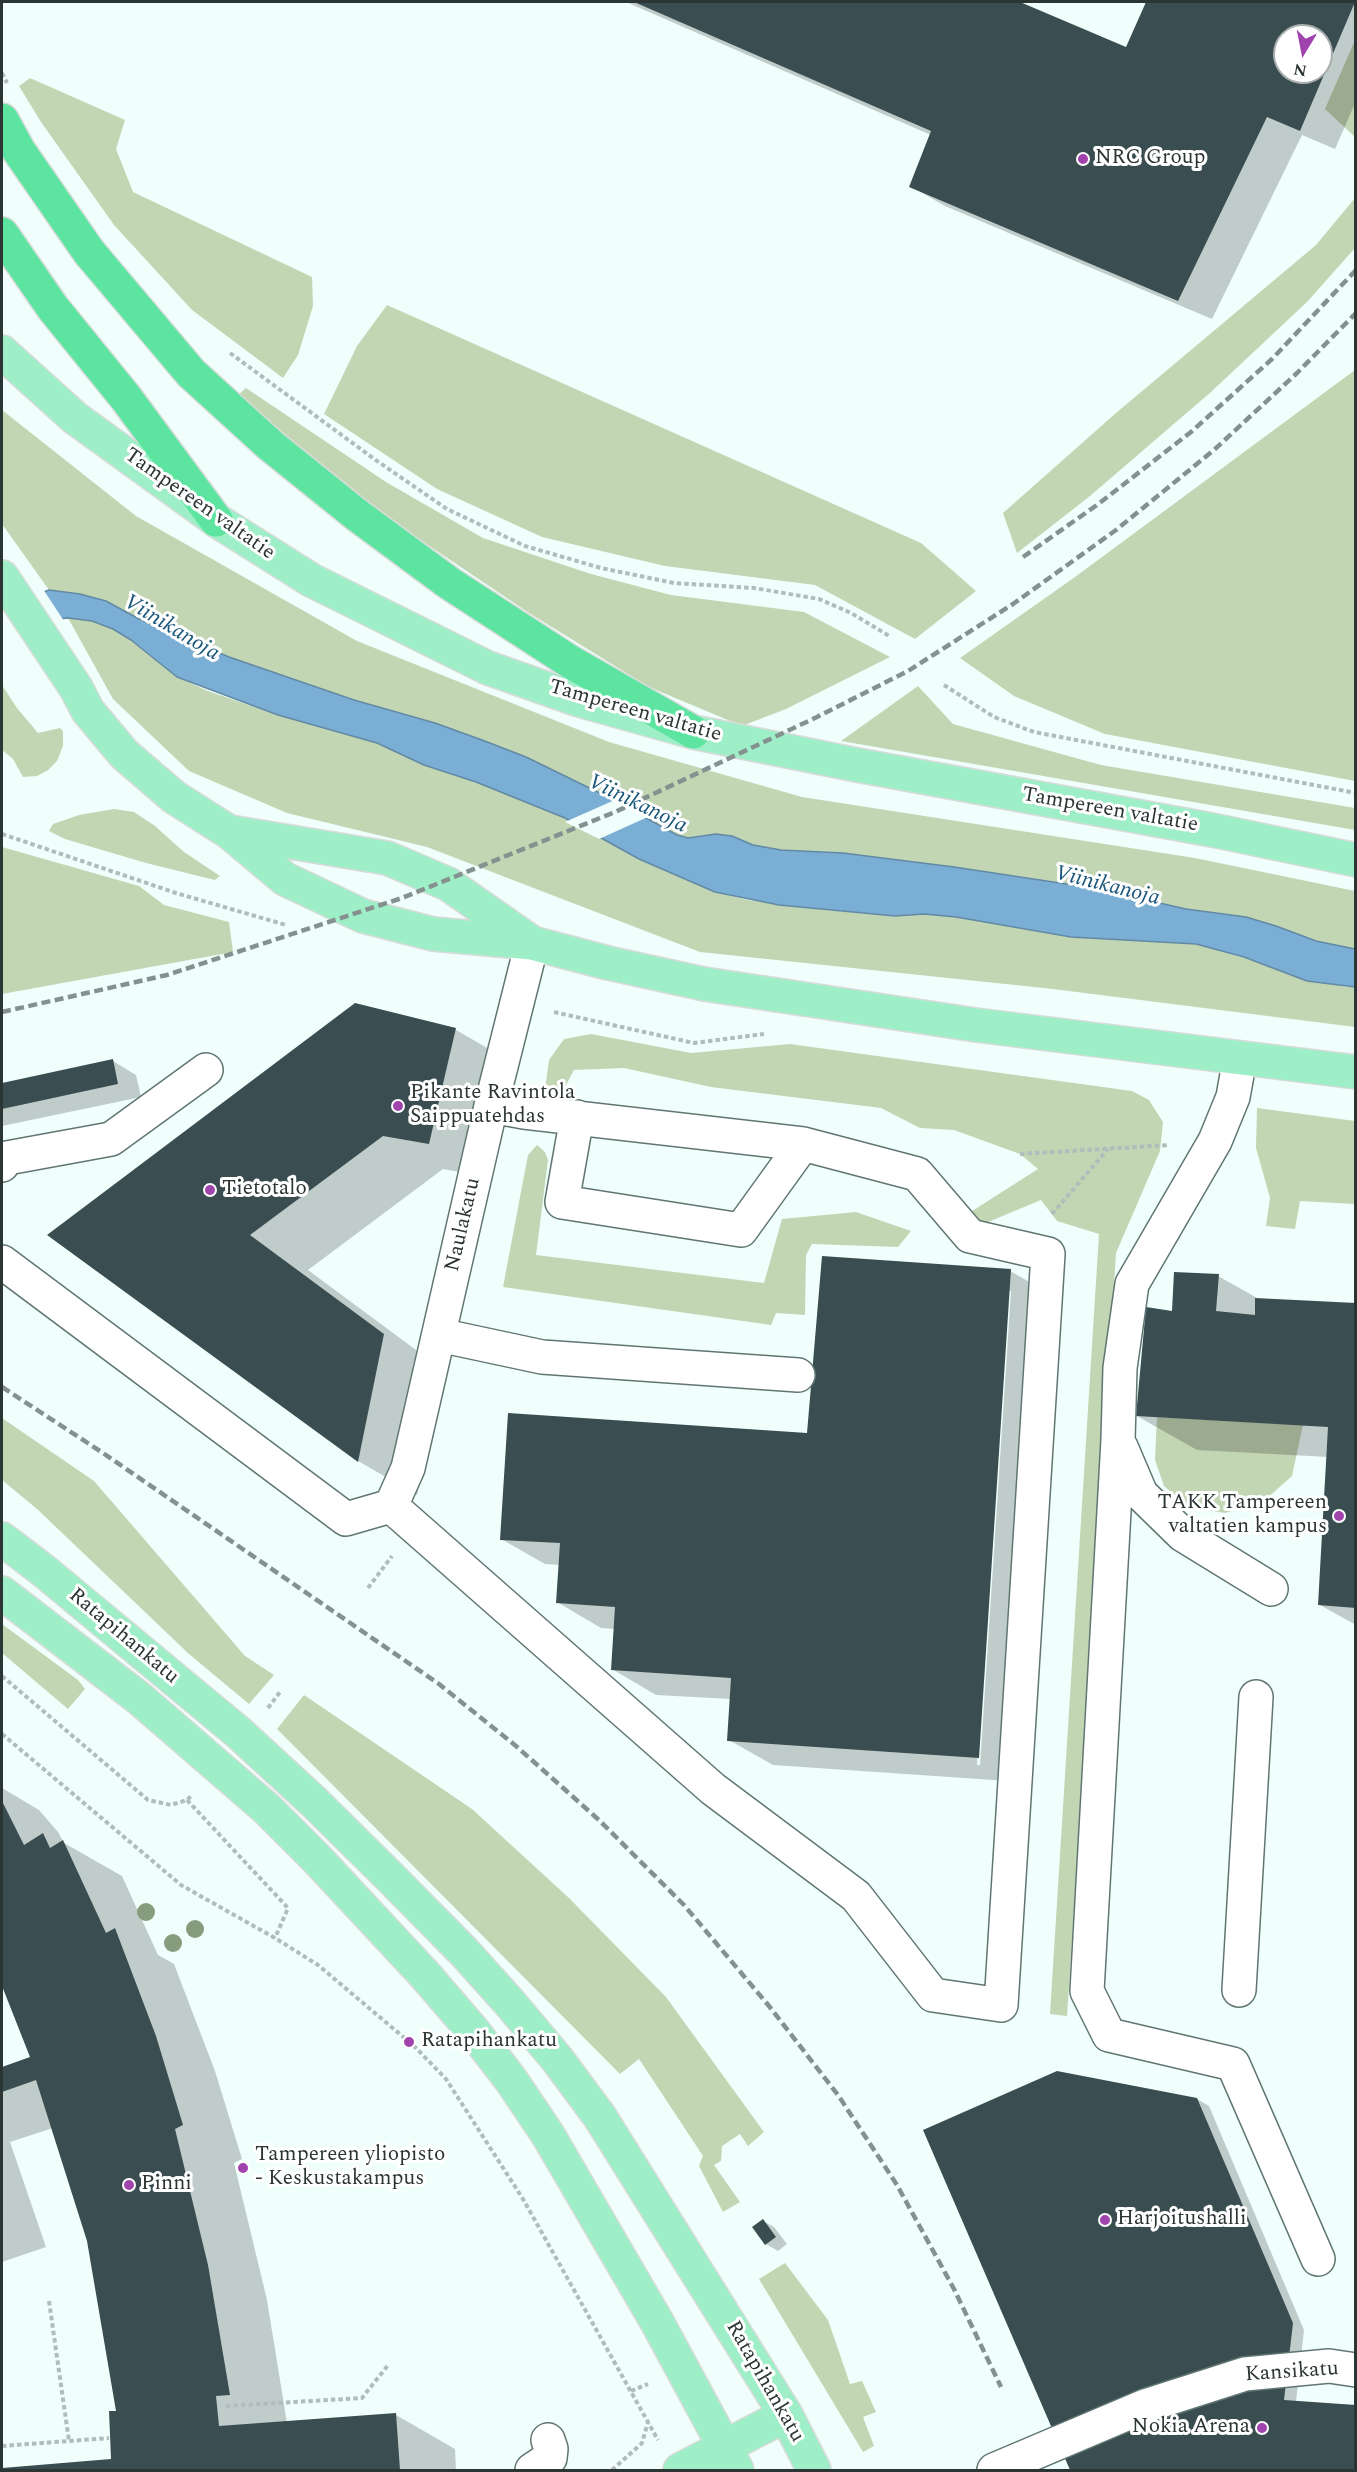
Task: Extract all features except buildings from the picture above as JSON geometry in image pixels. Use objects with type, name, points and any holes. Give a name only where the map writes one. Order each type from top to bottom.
[{"type":"highway","points":[[2,120],[19,151],[89,252],[191,373],[270,445],[357,515],[449,583],[569,661],[693,732]]},
{"type":"highway","points":[[2,234],[52,308],[126,398],[216,520]]},
{"type":"main road","name":"Tampereen valtatie","points":[[2,352],[75,418],[216,520],[311,580],[488,668],[579,700],[693,732],[857,765],[1212,830],[1356,860]]},
{"type":"main road","points":[[2,577],[76,688],[88,711],[124,754],[174,797],[229,832],[285,879],[363,916],[433,934],[531,943],[704,984],[976,1025],[1356,1072]]},
{"type":"main road","points":[[229,832],[387,858],[448,884],[531,943]]},
{"type":"main road","name":"Ratapihankatu","points":[[2,1539],[44,1571],[238,1733],[315,1803],[465,1953],[556,2059],[600,2117],[786,2415],[814,2470]]},
{"type":"main road","name":"Ratapihankatu","points":[[2,1593],[140,1699],[236,1781],[316,1858],[425,1975],[511,2080],[548,2135],[657,2322],[731,2459]]},
{"type":"main road","points":[[680,2470],[731,2459],[786,2415]]},
{"type":"street","name":"Naulakatu","points":[[391,1506],[408,1468],[531,943]]},
{"type":"street","points":[[1240,1058],[1233,1097],[1215,1142],[1132,1284],[1120,1368],[1118,1440],[1087,1991],[1109,2036],[1233,2064],[1318,2259]]},
{"type":"street","points":[[2,1165],[7,1158],[111,1139],[206,1070]]},
{"type":"street","points":[[2,1262],[346,1519],[391,1506],[713,1789],[856,1896],[933,1995],[1001,2005],[1048,1254],[970,1236],[917,1174],[803,1144],[524,1112],[491,1106]]},
{"type":"street","points":[[577,1117],[562,1202],[741,1230],[803,1144]]},
{"type":"street","points":[[439,1335],[542,1357],[798,1375]]},
{"type":"street","points":[[1118,1440],[1141,1494],[1183,1535],[1271,1589]]},
{"type":"street","points":[[1239,1990],[1257,1697]]},
{"type":"street","name":"Kansikatu","points":[[994,2470],[1145,2406],[1245,2374],[1329,2366],[1356,2370]]},
{"type":"street","points":[[532,2470],[550,2458],[551,2449],[548,2440]]},
{"type":"path","points":[[2,73],[8,83]]},
{"type":"path","points":[[228,351],[377,461],[447,509],[525,546],[601,568],[674,583],[754,588],[819,599],[851,613],[891,637]]},
{"type":"path","points":[[944,685],[994,717],[1034,732],[1356,793]]},
{"type":"path","points":[[2,834],[33,843]]},
{"type":"path","points":[[1020,1154],[1215,1142]]},
{"type":"path","points":[[1052,1214],[1108,1149]]},
{"type":"path","points":[[2,1676],[148,1800],[171,1805],[188,1800],[199,1788]]},
{"type":"path","points":[[265,1711],[280,1692]]},
{"type":"path","points":[[2,1734],[181,1885],[318,1965],[414,2046],[446,2079],[523,2199],[649,2421],[642,2443],[612,2470]]},
{"type":"path","points":[[188,1800],[288,1908],[275,1938]]},
{"type":"path","points":[[49,2301],[69,2441]]},
{"type":"path","points":[[226,2406],[362,2398],[389,2364]]},
{"type":"path","points":[[2,2446],[109,2438]]},
{"type":"green space","points":[[1355,40],[1355,137],[1325,109]]},
{"type":"green space","points":[[30,78],[125,120],[116,149],[133,192],[312,277],[313,306],[298,355],[283,378],[192,310],[114,225],[41,122],[19,86]]},
{"type":"green space","points":[[1355,198],[1355,248],[1307,302],[1211,392],[1090,496],[1017,553],[1003,513],[1116,413],[1316,245]]},
{"type":"green space","points":[[387,305],[921,543],[976,591],[915,639],[815,585],[665,566],[542,537],[437,489],[324,414],[357,346]]},
{"type":"green space","points":[[1355,370],[1355,781],[1105,734],[1014,696],[960,658],[1075,577]]},
{"type":"green space","points":[[246,388],[386,482],[483,538],[591,574],[671,595],[804,612],[890,657],[786,709],[742,726],[649,687],[529,613],[361,500],[236,397]]},
{"type":"green space","points":[[2,410],[136,516],[357,641],[609,742],[802,797],[1195,858],[1355,891],[1355,949],[1316,941],[1246,917],[1186,909],[1093,888],[888,858],[781,850],[753,845],[732,836],[717,834],[688,838],[677,835],[612,799],[526,757],[435,723],[354,700],[229,657],[139,619],[106,601],[80,594],[49,590],[2,524]]},
{"type":"green space","points":[[68,618],[92,621],[113,629],[131,640],[177,677],[208,691],[278,715],[377,743],[424,765],[476,782],[565,818],[639,859],[715,892],[748,900],[826,910],[895,916],[924,914],[956,917],[1071,937],[1196,944],[1345,987],[1355,987],[1355,1027],[1053,989],[700,952],[427,847],[287,813],[189,771],[113,699]]},
{"type":"green space","points":[[2,685],[38,733],[60,728],[63,731],[63,746],[57,761],[37,776],[23,777],[13,759],[2,750]]},
{"type":"green space","points":[[918,686],[953,724],[1101,765],[1355,808],[1355,830],[841,741]]},
{"type":"green space","points":[[114,809],[134,812],[155,826],[184,852],[220,876],[215,880],[146,863],[65,839],[49,831],[53,824],[79,815]]},
{"type":"green space","points":[[2,847],[139,886],[164,905],[229,922],[233,952],[2,994]]},
{"type":"green space","points":[[591,1034],[691,1053],[790,1044],[1132,1091],[1149,1100],[1163,1122],[1160,1151],[1116,1253],[1067,2016],[1050,2014],[1099,1234],[1057,1221],[1041,1200],[981,1225],[969,1213],[1038,1169],[1020,1154],[954,1130],[920,1128],[881,1108],[711,1087],[624,1068],[574,1070],[559,1098],[544,1096],[549,1060],[564,1039]]},
{"type":"green space","points":[[1257,1108],[1355,1121],[1355,1204],[1300,1201],[1295,1229],[1266,1226],[1270,1198],[1256,1148]]},
{"type":"green space","points":[[537,1145],[545,1152],[548,1160],[536,1255],[764,1283],[782,1219],[856,1212],[911,1231],[898,1247],[812,1244],[806,1255],[805,1315],[776,1313],[771,1325],[503,1287],[528,1155]]},
{"type":"green space","points":[[1157,1417],[1303,1425],[1292,1476],[1264,1501],[1225,1513],[1188,1507],[1164,1486],[1155,1460]]},
{"type":"green space","points":[[2,1418],[94,1481],[245,1656],[274,1675],[249,1704],[189,1654],[37,1509],[2,1480]]},
{"type":"green space","points":[[2,1624],[78,1680],[85,1689],[68,1709],[2,1653]]},
{"type":"green space","points":[[304,1695],[472,1809],[569,1898],[666,1997],[764,2132],[748,2146],[740,2134],[722,2146],[721,2161],[714,2165],[740,2202],[723,2212],[699,2166],[703,2156],[639,2059],[620,2074],[277,1729]]},
{"type":"green space","points":[[785,2263],[828,2320],[850,2384],[862,2381],[876,2412],[863,2417],[874,2446],[863,2452],[759,2279]]},
{"type":"water","points":[[49,590],[80,594],[106,601],[139,619],[229,657],[354,700],[435,723],[526,757],[612,799],[677,835],[688,838],[716,834],[732,836],[753,845],[781,850],[843,853],[954,867],[1093,888],[1186,909],[1246,917],[1316,941],[1355,949],[1355,987],[1307,981],[1244,957],[1196,944],[1071,937],[956,917],[924,914],[895,916],[779,905],[715,892],[639,859],[565,818],[476,782],[424,765],[377,743],[278,715],[177,677],[131,640],[113,629],[92,621],[68,618],[39,621],[41,593]]},
{"type":"pier","points":[[43,589],[64,621],[2,629],[2,594]]},
{"type":"pier","points":[[617,799],[650,816],[599,839],[565,822]]},
{"type":"railway","points":[[1023,557],[1097,505],[1191,432],[1272,359],[1356,270]]},
{"type":"railway","points":[[2,1012],[167,975],[402,898],[615,812],[817,717],[908,671],[1013,604],[1116,530],[1214,450],[1297,373],[1356,313]]},
{"type":"railway","points":[[2,1387],[103,1453],[439,1684],[516,1746],[599,1820],[684,1905],[769,2006],[838,2095],[897,2185],[954,2289],[1001,2387]]},
{"type":"place","name":"NRC Group","points":[[1083,159]]},
{"type":"place","name":"Pikante Ravintola Saippuatehdas","points":[[398,1106]]},
{"type":"place","name":"Tietotalo","points":[[210,1190]]},
{"type":"place","name":"TAKK Tampereen valtatien kampus","points":[[1339,1516]]},
{"type":"place","name":"Ratapihankatu","points":[[409,2042]]},
{"type":"place","name":"Tampereen yliopisto - Keskustakampus","points":[[243,2168]]},
{"type":"place","name":"Pinni","points":[[129,2185]]},
{"type":"place","name":"Harjoitushalli","points":[[1105,2220]]},
{"type":"place","name":"Nokia Arena","points":[[1262,2428]]},
{"type":"water label","name":"Viinikanoja","points":[[171,629]]},
{"type":"water label","name":"Viinikanoja","points":[[637,805]]},
{"type":"water label","name":"Viinikanoja","points":[[1107,887]]}]
